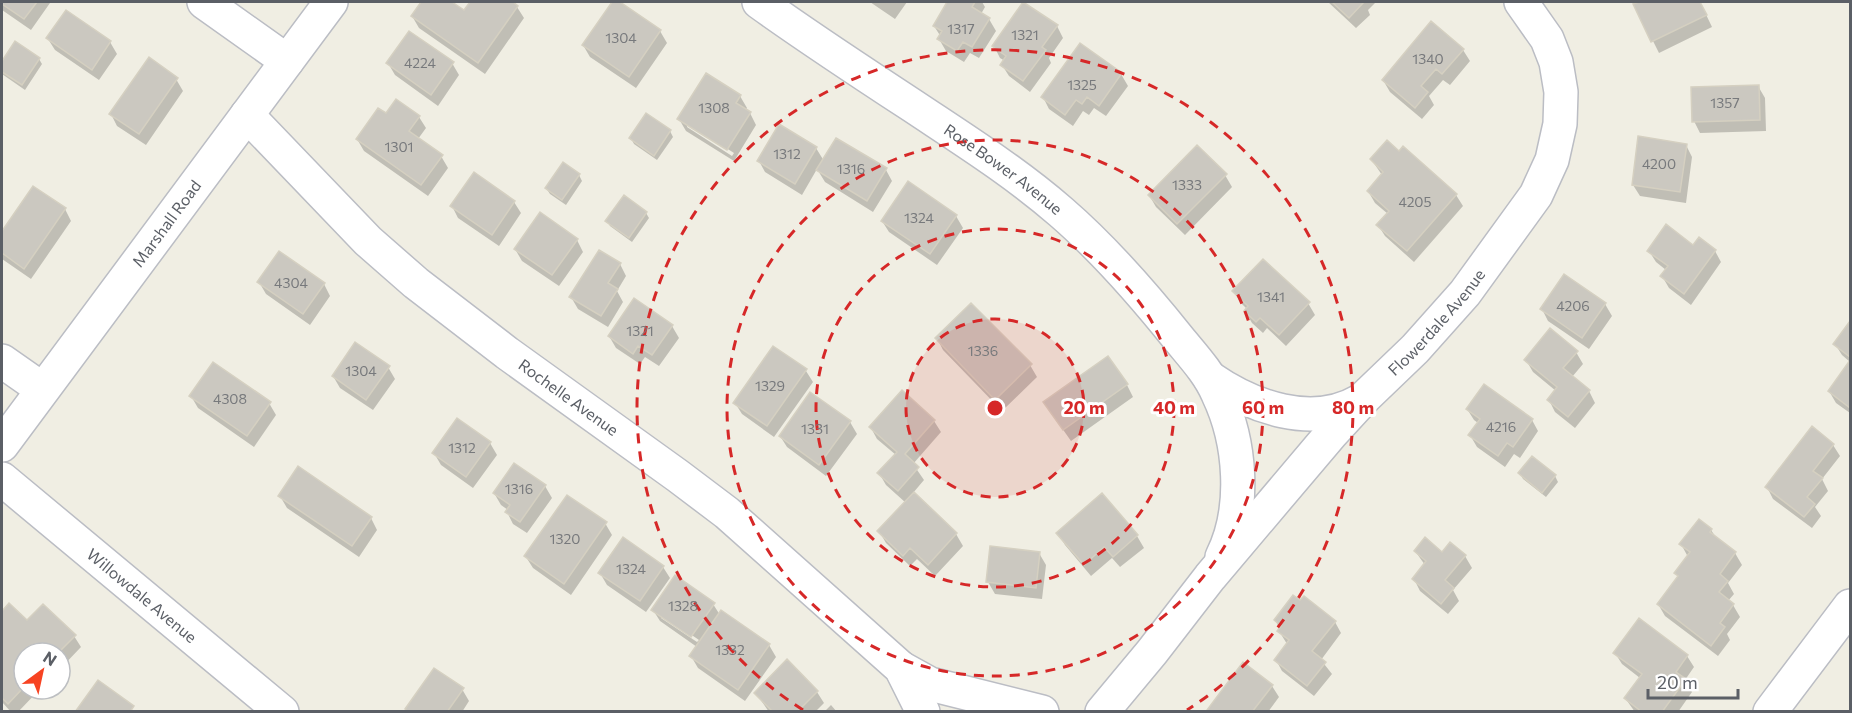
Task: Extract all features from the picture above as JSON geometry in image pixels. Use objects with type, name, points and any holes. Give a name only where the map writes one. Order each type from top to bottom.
[{"type":"street","points":[[204,2],[287,60]]},
{"type":"street","name":"Marshall Road","points":[[2,444],[332,2]]},
{"type":"street","name":"Rose Bower Avenue","points":[[759,2],[821,46],[986,154],[1061,212],[1115,263],[1210,378],[1222,402],[1231,431],[1237,491],[1229,538],[1223,555],[1210,577]]},
{"type":"street","name":"Flowerdale Avenue","points":[[1102,711],[1152,652],[1210,577],[1331,434],[1365,397],[1415,349],[1465,293],[1536,195],[1552,160],[1560,124],[1561,92],[1556,62],[1547,39],[1521,2]]},
{"type":"street","name":"Rochelle Avenue","points":[[247,115],[368,241],[416,283],[507,353],[727,513],[901,668],[930,684],[1042,711]]},
{"type":"street","points":[[2,361],[42,389]]},
{"type":"street","name":"Rose Bower Avenue","points":[[1210,378],[1243,398],[1293,412],[1326,414],[1344,410],[1365,397]]},
{"type":"street","name":"Willowdale Avenue","points":[[2,479],[282,711]]},
{"type":"street","points":[[1770,711],[1845,623]]},
{"type":"street","name":"Rochelle Avenue","points":[[901,668],[923,711]]},
{"type":"building","points":[[2,2],[37,2],[24,19]]},
{"type":"building","points":[[421,2],[452,2],[464,10],[470,2],[513,2],[518,6],[478,63],[411,16]]},
{"type":"building","points":[[612,2],[620,2],[661,30],[629,77],[582,45]]},
{"type":"building","points":[[947,2],[975,2],[972,7],[990,18],[972,47],[963,42],[957,51],[937,39],[942,31],[933,26]]},
{"type":"building","points":[[1023,2],[1058,25],[1042,47],[1046,50],[1023,81],[1000,65],[1006,56],[992,46]]},
{"type":"building","points":[[1332,2],[1364,2],[1349,18]]},
{"type":"building","points":[[1639,2],[1700,2],[1707,15],[1651,42],[1633,4]]},
{"type":"building","points":[[66,10],[111,41],[92,70],[46,38]]},
{"type":"building","points":[[1431,21],[1464,49],[1442,74],[1436,69],[1421,86],[1428,92],[1415,108],[1382,80]]},
{"type":"building","points":[[409,31],[454,62],[431,95],[386,63]]},
{"type":"building","points":[[15,41],[40,58],[22,85],[2,72],[2,61]]},
{"type":"building","points":[[1080,43],[1122,73],[1099,106],[1087,97],[1082,104],[1076,100],[1065,115],[1041,97]]},
{"type":"building","points":[[149,57],[178,78],[139,134],[109,114]]},
{"type":"building","points":[[706,73],[741,95],[736,103],[751,112],[727,150],[677,119]]},
{"type":"building","points":[[1759,85],[1760,120],[1692,122],[1691,87]]},
{"type":"building","points":[[396,99],[420,116],[409,131],[443,155],[421,185],[356,139],[378,108],[386,113]]},
{"type":"building","points":[[646,113],[671,130],[654,156],[629,138]]},
{"type":"building","points":[[779,124],[817,147],[795,184],[757,161]]},
{"type":"building","points":[[1638,136],[1687,144],[1680,192],[1632,185]]},
{"type":"building","points":[[836,138],[887,168],[867,201],[816,170]]},
{"type":"building","points":[[1387,140],[1399,151],[1403,146],[1457,194],[1407,251],[1376,225],[1389,211],[1367,191],[1383,172],[1370,159]]},
{"type":"building","points":[[1197,145],[1227,174],[1177,224],[1148,195]]},
{"type":"building","points":[[563,162],[580,174],[562,200],[545,188]]},
{"type":"building","points":[[474,172],[515,201],[492,235],[450,206]]},
{"type":"building","points":[[908,181],[957,215],[930,254],[881,221]]},
{"type":"building","points":[[33,186],[66,208],[24,269],[2,253],[2,231]]},
{"type":"building","points":[[624,195],[647,212],[629,238],[605,221]]},
{"type":"building","points":[[540,212],[578,239],[552,275],[514,249]]},
{"type":"building","points":[[1666,224],[1693,245],[1699,237],[1716,250],[1684,294],[1660,276],[1668,266],[1647,251]]},
{"type":"building","points":[[599,250],[621,263],[608,283],[618,289],[601,316],[569,297]]},
{"type":"building","points":[[279,251],[325,283],[303,314],[257,282]]},
{"type":"building","points":[[1263,259],[1310,302],[1279,335],[1260,318],[1256,322],[1244,311],[1248,306],[1232,291]]},
{"type":"building","points":[[1564,274],[1606,303],[1582,338],[1540,309]]},
{"type":"building","points":[[634,298],[673,325],[652,355],[638,346],[633,354],[608,336]]},
{"type":"building","points":[[971,303],[1032,364],[995,400],[935,338]]},
{"type":"building","points":[[1850,321],[1850,357],[1833,344]]},
{"type":"building","points":[[1550,328],[1578,351],[1563,368],[1590,390],[1568,417],[1547,400],[1557,387],[1524,360]]},
{"type":"building","points":[[355,342],[390,366],[366,400],[332,376]]},
{"type":"building","points":[[773,346],[807,369],[767,426],[733,403]]},
{"type":"building","points":[[1108,356],[1128,384],[1063,430],[1043,402]]},
{"type":"building","points":[[1850,360],[1850,408],[1828,391]]},
{"type":"building","points":[[213,362],[271,402],[247,436],[189,396]]},
{"type":"building","points":[[1484,384],[1533,419],[1513,447],[1507,443],[1498,456],[1468,435],[1480,419],[1466,409]]},
{"type":"building","points":[[902,390],[935,420],[905,454],[919,467],[898,491],[877,473],[897,452],[869,427]]},
{"type":"building","points":[[810,392],[851,421],[819,465],[779,436]]},
{"type":"building","points":[[457,418],[491,442],[466,477],[432,453]]},
{"type":"building","points":[[1812,426],[1834,444],[1813,471],[1823,478],[1807,497],[1815,504],[1804,517],[1765,487]]},
{"type":"building","points":[[1532,456],[1556,475],[1542,493],[1518,473]]},
{"type":"building","points":[[514,463],[546,485],[520,522],[505,512],[510,505],[493,493]]},
{"type":"building","points":[[298,466],[372,517],[352,546],[278,496]]},
{"type":"building","points":[[914,492],[957,533],[928,565],[910,548],[903,556],[877,531]]},
{"type":"building","points":[[1102,493],[1138,535],[1113,557],[1104,547],[1084,565],[1056,533]]},
{"type":"building","points":[[567,495],[607,522],[564,584],[524,556]]},
{"type":"building","points":[[1699,519],[1712,529],[1710,532],[1736,552],[1720,574],[1728,581],[1719,592],[1734,604],[1720,623],[1725,627],[1711,646],[1657,604],[1678,576],[1674,573],[1690,552],[1679,544]]},
{"type":"building","points":[[623,537],[664,566],[640,601],[598,573]]},
{"type":"building","points":[[1425,537],[1442,552],[1450,542],[1466,555],[1445,580],[1454,588],[1441,604],[1412,579],[1426,561],[1414,551]]},
{"type":"building","points":[[990,546],[1040,552],[1036,588],[986,582]]},
{"type":"building","points":[[675,575],[715,603],[691,637],[651,610]]},
{"type":"building","points":[[1293,595],[1300,600],[1304,596],[1336,621],[1312,651],[1326,662],[1307,686],[1274,660],[1289,640],[1277,631],[1281,626],[1274,620]]},
{"type":"building","points":[[9,603],[27,620],[43,604],[76,635],[70,641],[12,641],[12,700],[8,704],[2,698],[2,611]]},
{"type":"building","points":[[721,610],[770,644],[738,690],[689,656]]},
{"type":"building","points":[[1639,618],[1688,655],[1676,672],[1686,679],[1662,712],[1642,712],[1624,698],[1642,674],[1613,653]]},
{"type":"building","points":[[787,659],[818,691],[797,712],[773,712],[754,693]]},
{"type":"building","points":[[1243,662],[1273,685],[1252,712],[1210,712],[1207,710]]},
{"type":"building","points":[[434,668],[464,688],[447,712],[408,712],[405,709]]},
{"type":"building","points":[[98,680],[134,706],[130,712],[75,712]]}]
